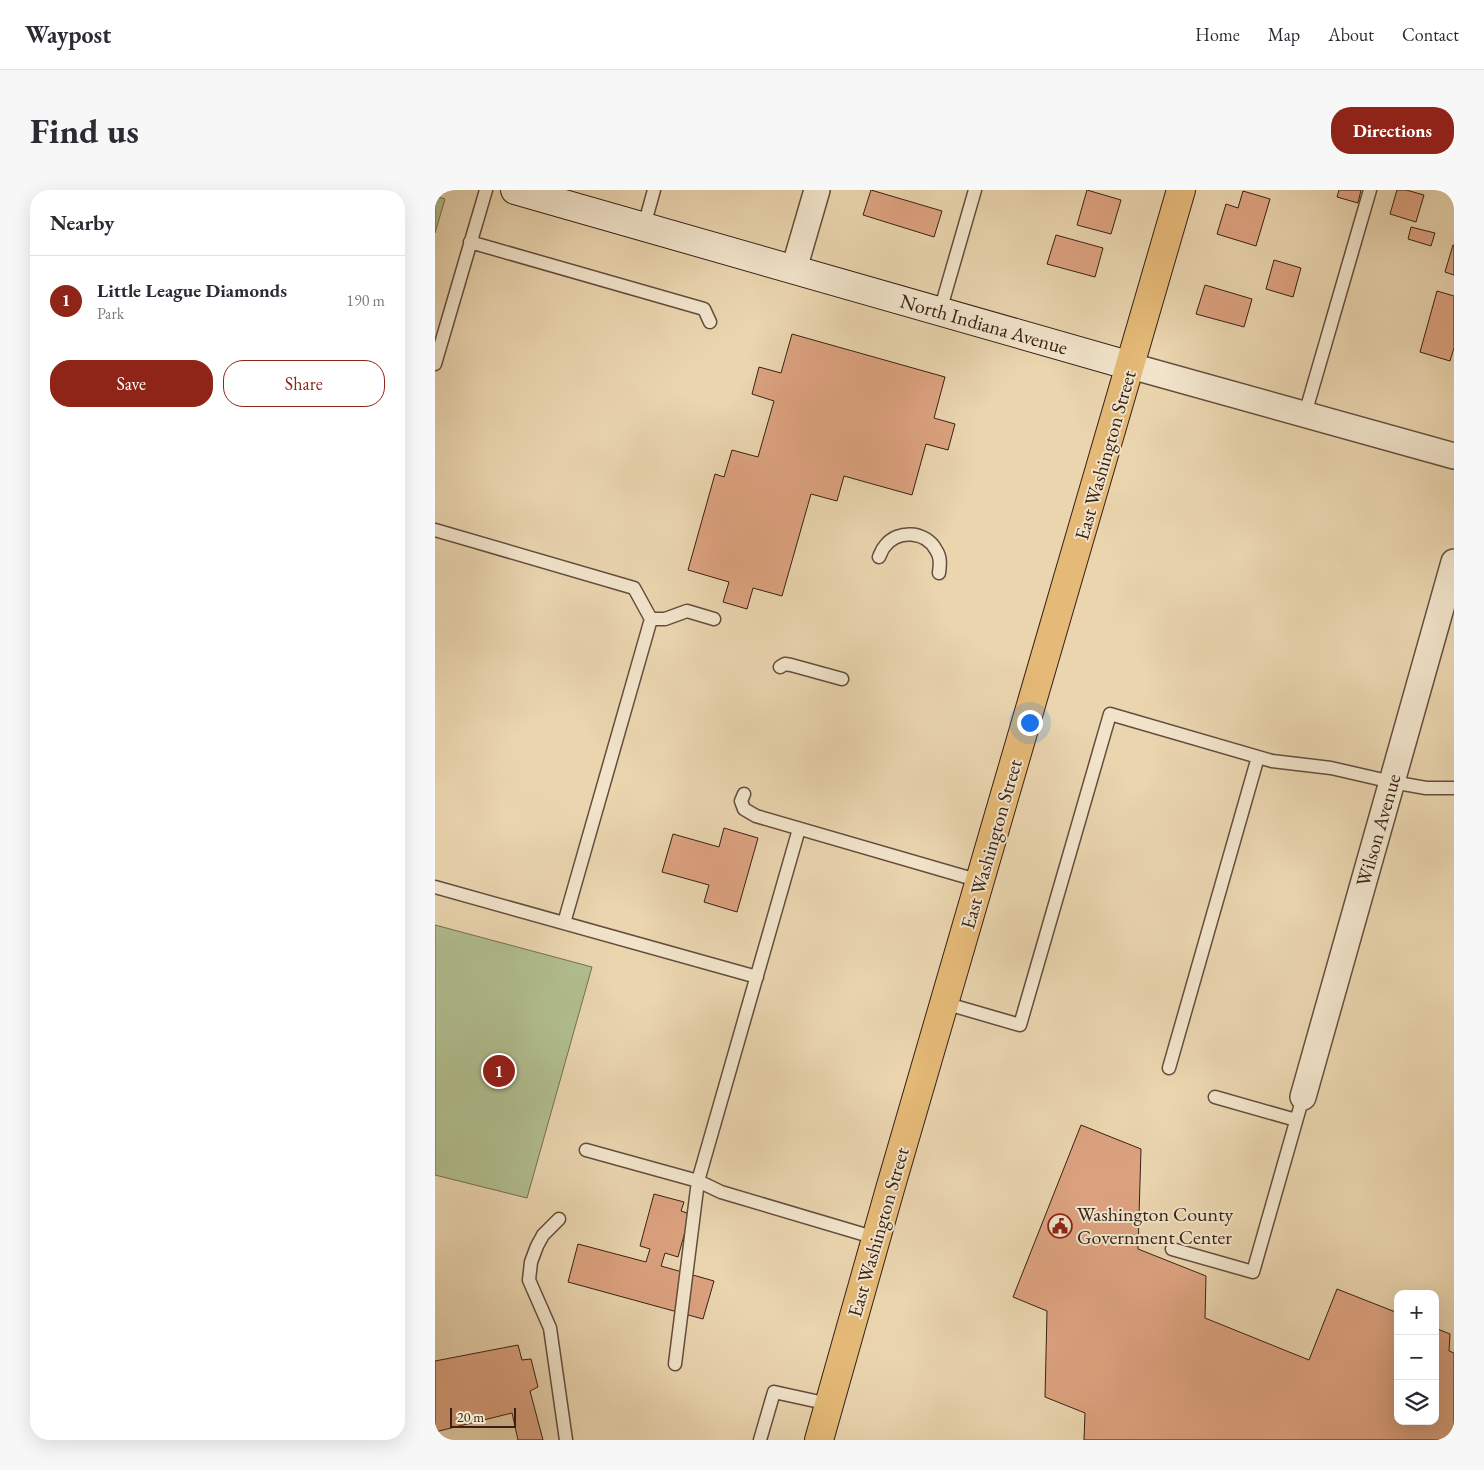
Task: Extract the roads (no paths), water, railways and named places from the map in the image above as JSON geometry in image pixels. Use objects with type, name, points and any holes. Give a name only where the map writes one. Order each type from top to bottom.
[{"type":"main road","name":"East Washington Street","points":[[819,1440],[1181,190]]},
{"type":"street","name":"North Indiana Avenue","points":[[515,190],[1454,456]]},
{"type":"street","points":[[795,269],[817,190]]},
{"type":"street","name":"Wilson Avenue","points":[[1299,1109],[1454,562]]},
{"type":"lane","points":[[435,364],[486,190]]},
{"type":"lane","points":[[643,226],[654,190]]},
{"type":"lane","points":[[940,311],[975,190]]},
{"type":"lane","points":[[1305,414],[1370,190]]},
{"type":"lane","points":[[470,242],[704,309],[710,322]]},
{"type":"lane","points":[[435,530],[634,588],[651,619],[564,923]]},
{"type":"lane","points":[[879,557],[885,546],[894,538],[905,534],[918,535],[929,541],[937,550],[940,562],[939,573]]},
{"type":"lane","points":[[651,619],[665,619],[687,611],[714,619]]},
{"type":"lane","points":[[780,667],[785,664],[791,665],[842,679]]},
{"type":"lane","points":[[944,1003],[1020,1025],[1110,714],[1272,761],[1331,768],[1426,788],[1454,788]]},
{"type":"lane","points":[[1169,1068],[1259,758]]},
{"type":"lane","points":[[744,794],[741,801],[744,810],[756,816],[980,881]]},
{"type":"lane","points":[[675,1364],[698,1181],[799,829]]},
{"type":"lane","points":[[435,887],[757,977]]},
{"type":"lane","points":[[1172,1249],[1253,1272],[1299,1109],[1215,1097]]},
{"type":"lane","points":[[586,1150],[698,1181],[721,1192],[876,1238]]},
{"type":"lane","points":[[559,1220],[543,1235],[537,1246],[531,1262],[529,1280],[550,1328],[566,1440]]},
{"type":"lane","points":[[759,1440],[774,1392],[829,1404]]},
{"type":"place","name":"Little League Diamonds","points":[[499,1071]]},
{"type":"place","name":"Washington County Government Center","points":[[1060,1226]]}]
